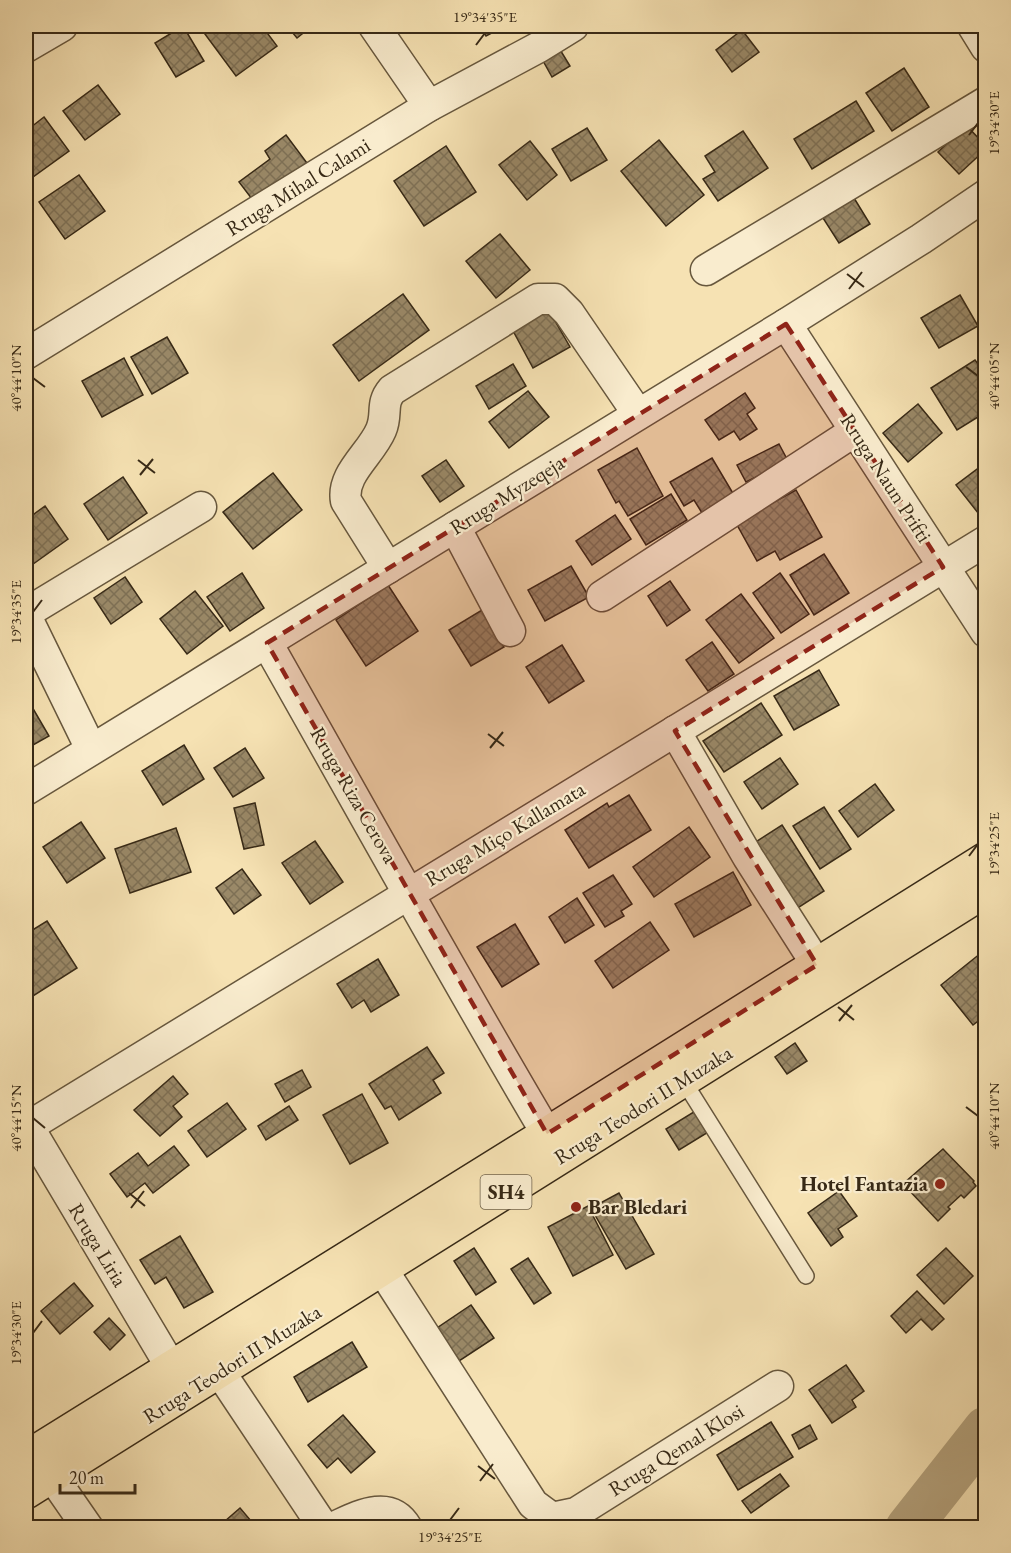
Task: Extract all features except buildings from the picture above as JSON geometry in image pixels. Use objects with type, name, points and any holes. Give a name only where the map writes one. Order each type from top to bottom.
[{"type":"main road","name":"Rruga Teodori II Muzaka","points":[[34,1475],[171,1367],[986,859]]},
{"type":"main road","name":"Rruga Teodori II Muzaka","points":[[34,1475],[219,1372],[986,890]]},
{"type":"street","points":[[26,47],[62,26]]},
{"type":"street","points":[[374,26],[429,106]]},
{"type":"street","name":"Rruga Mihal Calami","points":[[26,354],[429,106],[539,47],[573,26]]},
{"type":"street","points":[[973,26],[986,47]]},
{"type":"street","points":[[706,270],[986,102]]},
{"type":"street","name":"Rruga Myzeqeja","points":[[26,790],[786,324],[986,195]]},
{"type":"street","points":[[388,568],[346,501],[344,491],[381,431],[385,419],[386,397],[392,390],[528,305],[538,299],[555,299],[569,313],[638,414]]},
{"type":"street","name":"Rruga Naun Prifti","points":[[786,324],[986,632]]},
{"type":"street","points":[[602,596],[855,431]]},
{"type":"street","points":[[91,749],[26,614],[201,507]]},
{"type":"street","points":[[455,527],[510,631]]},
{"type":"street","name":"Rruga Miço Kallamata","points":[[26,1126],[986,541]]},
{"type":"street","name":"Rruga Riza Cerova","points":[[267,643],[410,893],[466,999],[547,1134]]},
{"type":"street","points":[[675,731],[748,857],[817,965]]},
{"type":"street","name":"Rruga Liria","points":[[26,1126],[171,1367]]},
{"type":"street","name":"Rruga Qemal Klosi","points":[[382,1269],[533,1504],[552,1518],[576,1513],[778,1386]]},
{"type":"street","points":[[219,1372],[324,1527]]},
{"type":"street","points":[[34,1475],[88,1527]]},
{"type":"street","points":[[332,1527],[373,1511],[391,1513],[407,1527]]},
{"type":"lane","points":[[683,1080],[806,1276]]},
{"type":"highlighted area","points":[[786,324],[943,567],[675,731],[817,965],[547,1134],[267,643]]},
{"type":"waterway","points":[[908,1528],[986,1429]]},
{"type":"place","name":"Hotel Fantazia","points":[[940,1184]]},
{"type":"place","name":"Bar Bledari","points":[[576,1207]]}]
